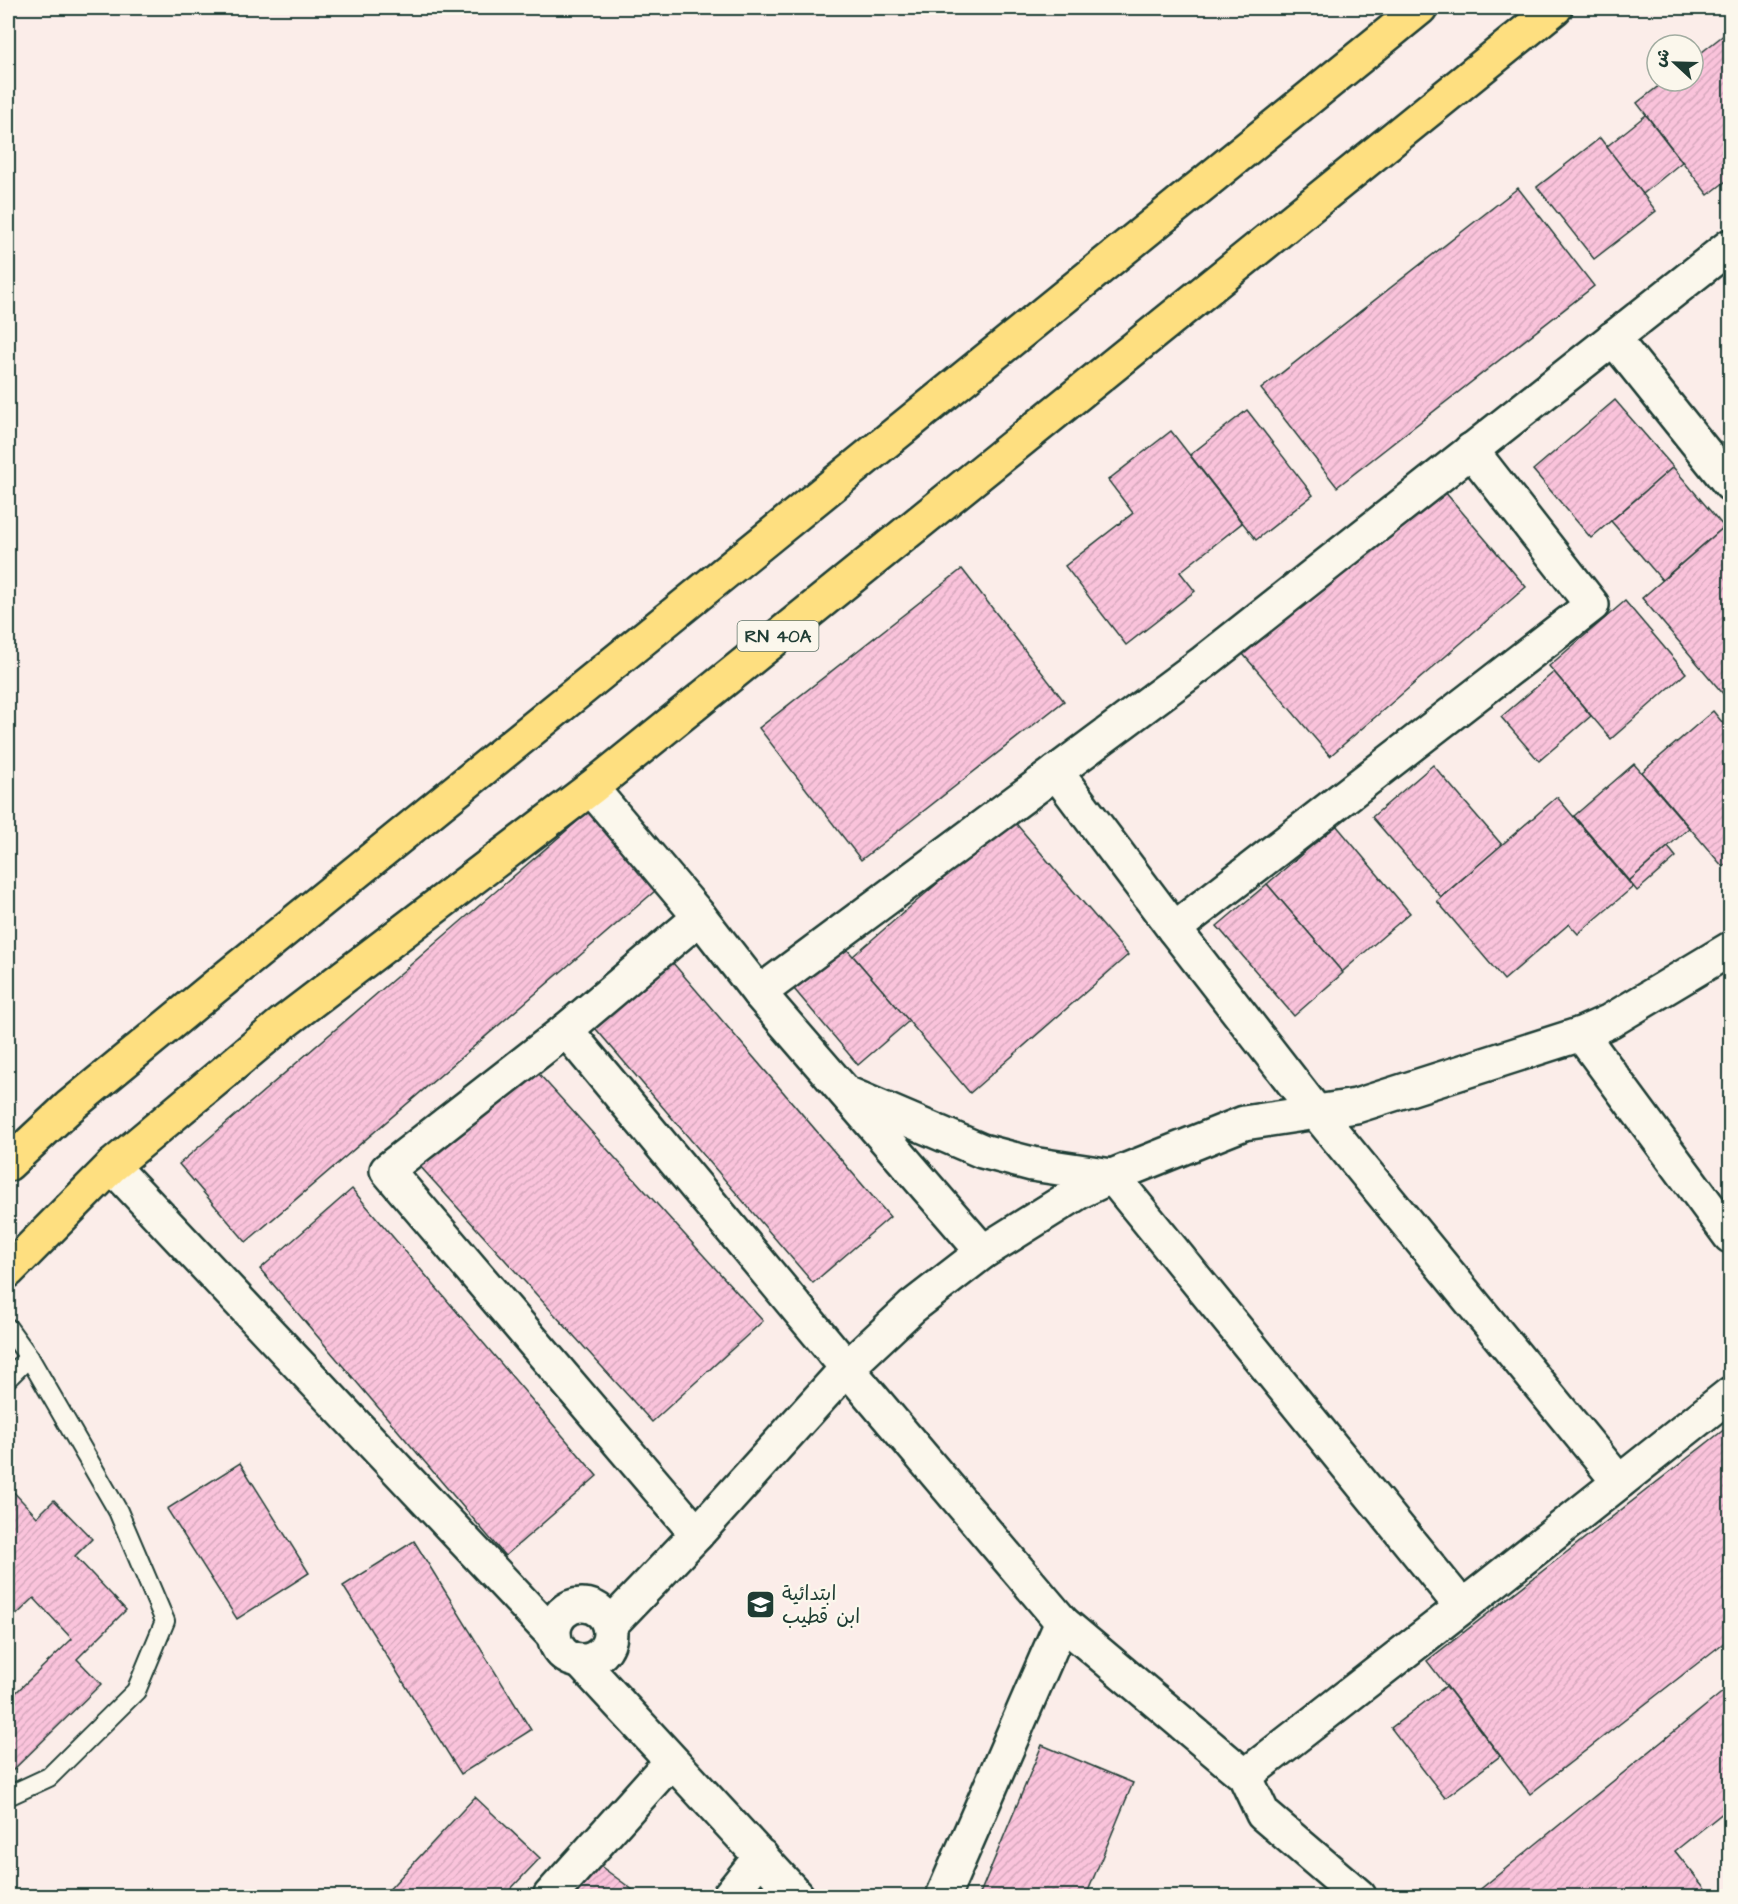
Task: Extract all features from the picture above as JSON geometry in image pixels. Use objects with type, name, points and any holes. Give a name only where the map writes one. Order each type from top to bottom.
[{"type":"main road","points":[[8,1164],[69,1107],[202,998],[1420,8]]},
{"type":"main road","name":"RN 40A","points":[[8,1270],[112,1166],[283,1023],[591,788],[1555,8]]},
{"type":"street","points":[[759,993],[1204,662],[1731,246]]},
{"type":"street","points":[[1613,338],[1731,484]]},
{"type":"street","points":[[1173,929],[1592,605],[1471,450]]},
{"type":"street","points":[[1056,772],[1173,929],[1316,1112],[1619,1482]]},
{"type":"street","points":[[591,788],[700,917],[759,993],[983,1252]]},
{"type":"street","points":[[697,1534],[387,1170],[566,1030],[700,917]]},
{"type":"street","points":[[609,1626],[697,1534],[847,1368],[912,1307],[983,1252],[1079,1192],[1112,1176],[1244,1123],[1356,1106],[1581,1034],[1610,1021],[1731,949]]},
{"type":"street","points":[[566,1030],[1062,1622],[1245,1776],[1263,1814],[1359,1896]]},
{"type":"street","points":[[1581,1034],[1731,1236]]},
{"type":"street","points":[[846,1093],[982,1151],[1032,1164],[1112,1176],[1462,1607]]},
{"type":"street","points":[[112,1166],[554,1636]]},
{"type":"street","points":[[1245,1776],[1731,1394]]},
{"type":"street","points":[[582,1605],[599,1611],[606,1618],[609,1626],[610,1636],[604,1652],[597,1658],[580,1662],[570,1659],[556,1645],[554,1636],[558,1618],[573,1607],[582,1605]]},
{"type":"street","points":[[943,1896],[1062,1622]]},
{"type":"street","points":[[580,1662],[796,1896]]},
{"type":"street","points":[[550,1896],[671,1761]]},
{"type":"street","points":[[729,1896],[761,1856]]},
{"type":"lane","points":[[8,1328],[29,1357],[118,1511],[165,1622],[136,1691],[49,1777],[8,1796]]},
{"type":"lane","points":[[8,1378],[29,1357]]},
{"type":"building","points":[[1725,34],[1730,40],[1730,178],[1708,195],[1637,103],[1650,93],[1705,93],[1705,50]]},
{"type":"building","points":[[1646,115],[1682,162],[1643,194],[1606,147]]},
{"type":"building","points":[[1600,138],[1656,211],[1594,259],[1537,187]]},
{"type":"building","points":[[1518,188],[1594,286],[1337,487],[1261,389]]},
{"type":"building","points":[[1615,400],[1673,467],[1591,538],[1533,470]]},
{"type":"building","points":[[1247,410],[1313,495],[1256,540],[1190,455]]},
{"type":"building","points":[[1171,431],[1242,523],[1180,572],[1195,591],[1126,645],[1065,566],[1133,513],[1108,480]]},
{"type":"building","points":[[1673,467],[1724,527],[1662,580],[1611,521]]},
{"type":"building","points":[[1439,485],[1526,587],[1330,756],[1243,654]]},
{"type":"building","points":[[1724,527],[1730,535],[1730,702],[1642,598]]},
{"type":"building","points":[[962,569],[1064,701],[861,860],[759,728]]},
{"type":"building","points":[[1625,601],[1686,673],[1611,739],[1549,666]]},
{"type":"building","points":[[1554,672],[1591,716],[1539,761],[1501,717]]},
{"type":"building","points":[[1713,711],[1730,732],[1730,860],[1723,867],[1642,772]]},
{"type":"building","points":[[1634,764],[1689,828],[1629,881],[1574,816]]},
{"type":"building","points":[[1433,765],[1502,845],[1441,897],[1372,817]]},
{"type":"building","points":[[1557,797],[1633,887],[1578,934],[1569,924],[1504,980],[1437,901]]},
{"type":"building","points":[[595,806],[662,885],[246,1242],[179,1164]]},
{"type":"building","points":[[1012,819],[1128,955],[970,1093],[853,956]]},
{"type":"building","points":[[1336,825],[1410,913],[1342,972],[1267,884]]},
{"type":"building","points":[[1668,847],[1676,857],[1637,891],[1629,881]]},
{"type":"building","points":[[1267,884],[1343,973],[1294,1016],[1217,926]]},
{"type":"building","points":[[839,940],[909,1021],[858,1065],[789,983]]},
{"type":"building","points":[[667,956],[890,1217],[813,1283],[590,1022]]},
{"type":"building","points":[[529,1063],[763,1321],[652,1422],[418,1164]]},
{"type":"building","points":[[352,1189],[597,1476],[505,1556],[260,1269]]},
{"type":"building","points":[[1730,1425],[1730,1638],[1530,1794],[1427,1661]]},
{"type":"building","points":[[240,1463],[309,1573],[237,1619],[167,1509]]},
{"type":"building","points":[[8,1486],[37,1517],[54,1500],[92,1539],[75,1556],[126,1610],[77,1659],[101,1684],[8,1775],[8,1700],[72,1639],[34,1598],[8,1623]]},
{"type":"building","points":[[414,1541],[531,1730],[461,1774],[343,1586]]},
{"type":"building","points":[[1446,1686],[1500,1756],[1445,1798],[1391,1728]]},
{"type":"building","points":[[1730,1686],[1730,1810],[1729,1808],[1675,1851],[1711,1896],[1472,1896]]},
{"type":"building","points":[[1042,1745],[1133,1783],[1086,1896],[979,1896]]},
{"type":"building","points":[[475,1797],[540,1858],[504,1896],[383,1896]]},
{"type":"building","points":[[599,1865],[641,1896],[575,1896]]},
{"type":"place","name":"ابتدائية ابن قطيب","points":[[761,1605]]}]
